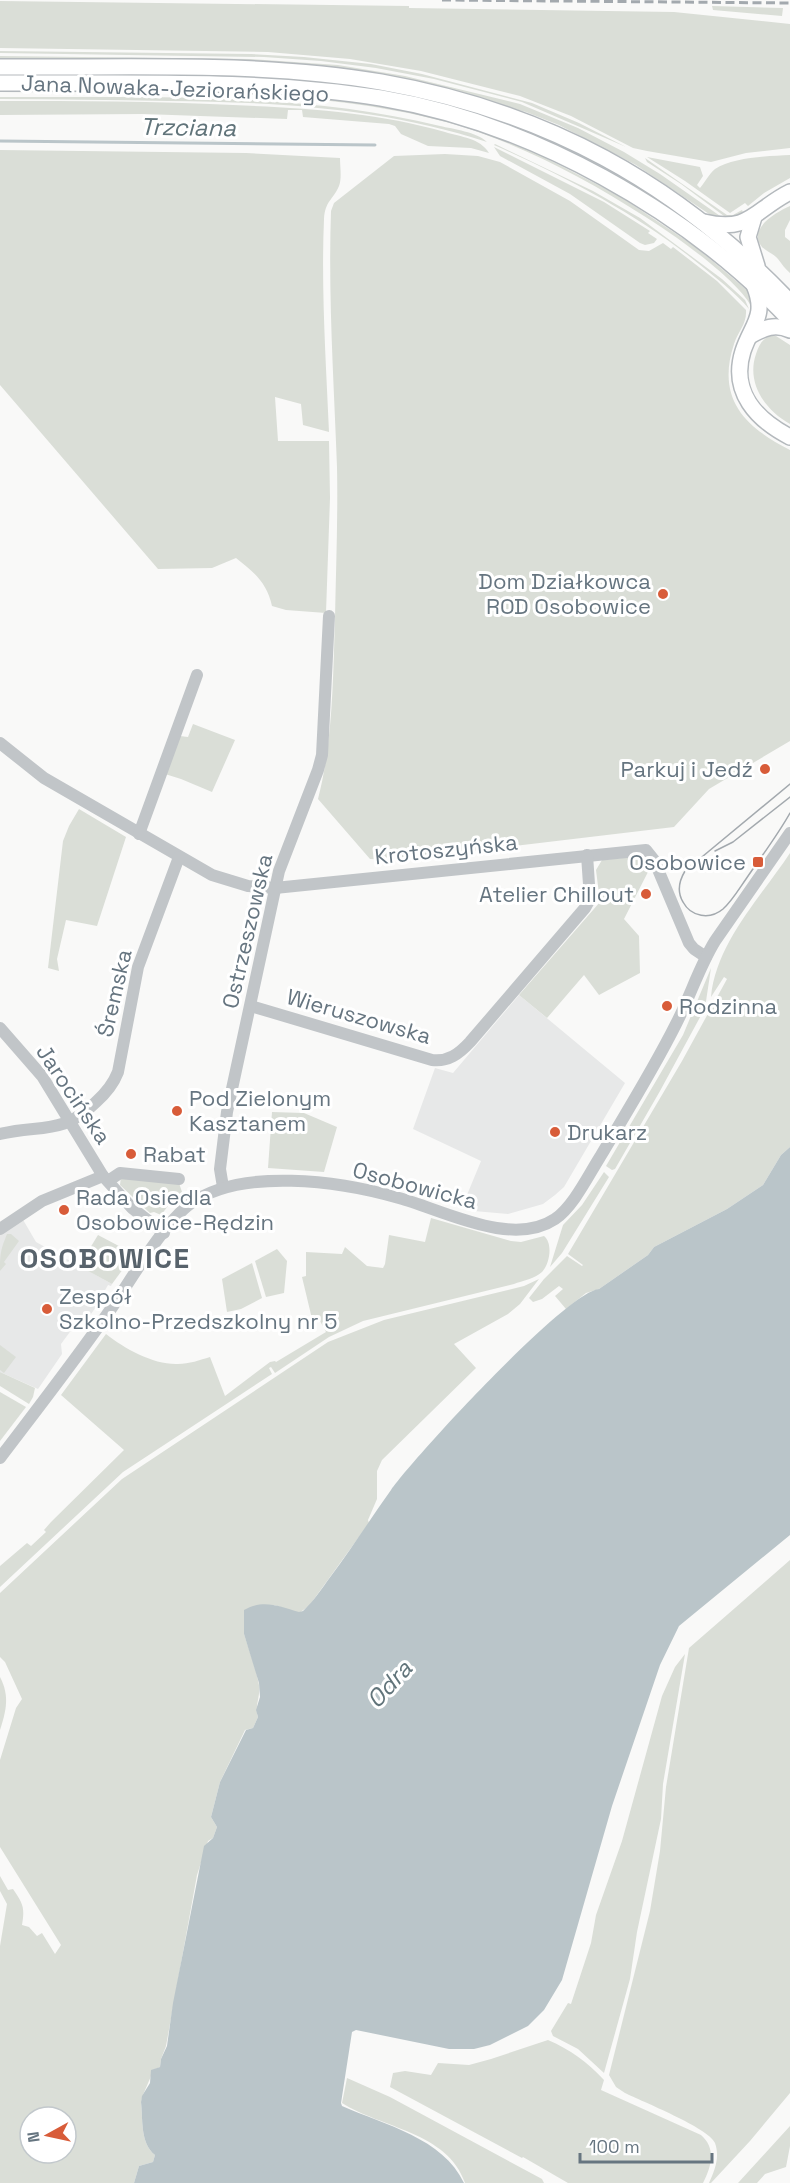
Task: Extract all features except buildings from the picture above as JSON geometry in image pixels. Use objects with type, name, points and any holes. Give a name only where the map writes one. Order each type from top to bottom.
[{"type":"main road","name":"Jana Nowaka-Jeziorańskiego","points":[[0,67],[228,69],[291,72],[412,88],[472,103],[527,121],[579,144],[626,169],[703,222],[758,269],[790,302]]},
{"type":"main road","name":"Jana Nowaka-Jeziorańskiego","points":[[0,83],[218,84],[273,87],[382,98],[463,117],[514,135],[590,171],[685,228],[754,285],[790,320]]},
{"type":"main road","points":[[703,222],[729,226],[754,217],[790,192]]},
{"type":"main road","points":[[754,217],[748,237],[758,269]]},
{"type":"main road","points":[[754,285],[759,296],[760,309],[741,365],[744,393],[754,412],[762,420],[790,437]]},
{"type":"main road","points":[[750,336],[773,326],[790,330]]},
{"type":"street","name":"Ostrzeszowska","points":[[223,1187],[220,1169],[224,1129],[275,888],[279,871],[322,755],[329,616]]},
{"type":"street","points":[[139,834],[197,675]]},
{"type":"street","name":"Krotoszyńska","points":[[0,743],[39,775],[139,834],[223,880],[248,886],[275,888],[646,850],[654,860],[688,943],[705,957]]},
{"type":"street","name":"Osobowicka","points":[[0,1458],[98,1328],[164,1233],[189,1205],[209,1192],[223,1187],[260,1182],[339,1185],[400,1198],[487,1226],[536,1229],[553,1221],[565,1211],[574,1197],[666,1045],[705,957],[725,924],[790,833]]},
{"type":"street","name":"Wieruszowska","points":[[250,1006],[432,1060],[453,1057],[470,1042],[585,909],[590,899],[587,855]]},
{"type":"street","name":"Śremska","points":[[70,1123],[86,1113],[110,1089],[115,1080],[138,967],[179,857]]},
{"type":"street","name":"Jarocińska","points":[[0,1028],[42,1076],[106,1179],[132,1208],[164,1233]]},
{"type":"street","points":[[0,1134],[46,1129],[70,1123]]},
{"type":"street","points":[[0,1229],[50,1197],[120,1173],[179,1179]]},
{"type":"shaded area","points":[[0,1],[674,12],[790,24],[790,148],[746,153],[711,162],[647,151],[633,148],[571,116],[520,96],[421,71],[350,59],[268,52],[0,48]]},
{"type":"shaded area","points":[[712,6],[783,8],[782,16],[713,10]]},
{"type":"shaded area","points":[[0,51],[251,54],[371,64],[422,74],[532,103],[579,123],[626,147],[522,102],[434,79],[376,68],[264,57],[0,53]]},
{"type":"shaded area","points":[[0,56],[250,59],[338,65],[405,76],[520,104],[578,128],[660,174],[723,218],[737,221],[712,216],[636,165],[559,125],[526,112],[421,85],[0,61]]},
{"type":"shaded area","points":[[0,72],[299,78],[391,90],[485,114],[569,147],[633,182],[680,214],[678,215],[631,185],[563,149],[437,104],[0,77]]},
{"type":"shaded area","points":[[0,88],[211,90],[349,99],[463,122],[532,151],[618,195],[696,247],[752,295],[751,306],[744,295],[703,257],[671,233],[622,202],[530,153],[457,125],[403,112],[289,97],[230,94],[0,92]]},
{"type":"shaded area","points":[[0,97],[166,97],[332,107],[465,131],[487,142],[409,121],[289,105],[0,99]]},
{"type":"shaded area","points":[[0,101],[175,103],[340,112],[419,125],[464,137],[481,144],[489,153],[471,148],[428,146],[401,134],[395,126],[389,124],[303,117],[302,110],[288,110],[287,119],[144,114],[0,115]]},
{"type":"shaded area","points":[[495,144],[593,191],[640,218],[722,279],[745,300],[749,309],[719,280],[651,229],[600,198]]},
{"type":"shaded area","points":[[494,147],[604,202],[650,231],[648,233],[657,239],[654,243],[645,245],[640,243],[570,194],[500,156]]},
{"type":"shaded area","points":[[0,150],[246,153],[340,158],[340,183],[328,204],[324,219],[323,299],[329,432],[303,425],[301,404],[275,397],[278,441],[329,441],[330,498],[326,613],[286,610],[272,606],[267,591],[259,579],[236,558],[212,568],[158,569],[0,385]]},
{"type":"shaded area","points":[[445,154],[478,156],[500,162],[570,201],[639,250],[649,251],[663,243],[671,249],[673,247],[717,281],[746,310],[729,363],[732,396],[738,409],[748,421],[790,450],[790,741],[709,789],[674,827],[397,860],[370,859],[318,799],[327,755],[334,663],[337,467],[331,307],[331,211],[334,203],[394,156]]},
{"type":"shaded area","points":[[790,155],[790,178],[764,193],[748,206],[745,203],[730,213],[647,157],[700,167],[703,176],[697,185],[700,188],[715,169],[731,162]]},
{"type":"shaded area","points":[[645,158],[727,215],[733,215],[742,210],[743,212],[732,218],[724,216],[647,162]]},
{"type":"shaded area","points":[[790,206],[790,220],[785,230],[785,237],[790,241],[790,273],[776,257],[762,247],[758,234],[765,222]]},
{"type":"shaded area","points":[[770,336],[776,336],[790,345],[790,424],[766,403],[756,385],[754,365],[756,354],[761,343]]},
{"type":"shaded area","points":[[193,724],[235,740],[212,792],[165,774],[180,736],[188,737]]},
{"type":"shaded area","points":[[79,809],[126,837],[97,926],[66,920],[57,959],[59,971],[48,968],[63,841]]},
{"type":"shaded area","points":[[790,853],[790,1147],[781,1155],[763,1185],[727,1209],[654,1247],[648,1255],[599,1289],[586,1293],[566,1309],[555,1296],[563,1289],[559,1286],[542,1299],[533,1302],[529,1298],[567,1256],[583,1265],[568,1254],[682,1061],[727,979],[724,977],[711,997],[721,958],[731,939]]},
{"type":"shaded area","points":[[632,857],[641,860],[649,870],[624,919],[639,936],[640,973],[599,995],[584,975],[547,1018],[519,995],[600,902],[596,870],[602,860]]},
{"type":"shaded area","points":[[711,968],[705,1008],[660,1091],[615,1169],[612,1170],[606,1166],[683,1035]]},
{"type":"shaded area","points":[[519,995],[625,1083],[564,1187],[555,1195],[543,1204],[508,1214],[474,1211],[462,1207],[481,1161],[413,1129],[435,1068],[453,1073]]},
{"type":"shaded area","points":[[272,1112],[304,1113],[337,1127],[324,1172],[268,1168]]},
{"type":"shaded area","points":[[604,1172],[609,1177],[562,1253],[550,1267],[563,1225],[582,1205]]},
{"type":"shaded area","points":[[121,1177],[179,1183],[182,1192],[178,1197],[172,1193],[163,1201],[168,1206],[161,1215],[150,1213],[120,1185]]},
{"type":"shaded area","name":"Zespół Szkolno-Przedszkolny nr 5","points":[[22,1218],[36,1242],[112,1284],[108,1285],[105,1294],[84,1324],[75,1325],[61,1344],[62,1354],[38,1389],[0,1372],[0,1234]]},
{"type":"shaded area","points":[[431,1218],[511,1241],[521,1242],[544,1236],[549,1243],[547,1264],[533,1278],[514,1284],[363,1321],[329,1337],[275,1373],[271,1367],[269,1368],[272,1374],[123,1472],[0,1587],[0,1566],[27,1543],[31,1546],[46,1532],[44,1530],[51,1522],[124,1450],[61,1395],[106,1334],[131,1350],[159,1362],[182,1364],[210,1357],[225,1396],[270,1362],[276,1362],[326,1332],[320,1321],[313,1323],[302,1277],[306,1276],[306,1252],[342,1254],[345,1247],[367,1266],[383,1268],[389,1235],[425,1242]]},
{"type":"shaded area","points":[[7,1234],[11,1234],[19,1241],[0,1271],[1,1251]]},
{"type":"shaded area","points":[[98,1235],[134,1254],[112,1284],[79,1266]]},
{"type":"shaded area","points":[[277,1249],[287,1261],[284,1293],[266,1297],[255,1261]]},
{"type":"shaded area","points":[[252,1263],[262,1298],[241,1309],[227,1312],[222,1279]]},
{"type":"shaded area","points":[[539,1279],[520,1304],[508,1314],[454,1344],[476,1368],[382,1460],[377,1471],[377,1499],[368,1520],[369,1523],[309,1606],[299,1613],[274,1605],[244,1634],[259,1685],[258,1717],[253,1728],[245,1730],[220,1782],[211,1817],[217,1827],[213,1838],[208,1841],[197,1875],[166,2046],[160,2067],[153,2070],[141,2102],[145,2138],[155,2155],[153,2162],[139,2166],[134,2183],[0,2183],[0,1946],[7,1904],[0,1891],[0,1876],[8,1890],[13,1889],[21,1902],[22,1925],[29,1927],[37,1936],[42,1933],[55,1954],[61,1945],[0,1847],[0,1760],[16,1708],[22,1699],[5,1662],[0,1657],[0,1593],[122,1479],[328,1342],[384,1320],[524,1286]]},
{"type":"shaded area","points":[[0,1345],[16,1357],[4,1373],[0,1370]]},
{"type":"shaded area","points":[[0,1372],[35,1388],[29,1404],[0,1386]]},
{"type":"shaded area","points":[[0,1392],[26,1407],[0,1441]]},
{"type":"shaded area","points":[[790,1560],[790,2093],[750,2141],[709,2183],[717,2158],[715,2143],[710,2137],[688,2123],[625,2093],[616,2087],[609,2075],[650,1911],[660,1851],[666,1787],[689,1648]]},
{"type":"shaded area","points":[[685,1654],[663,1784],[661,1819],[637,1932],[630,1979],[604,2073],[578,2049],[553,2036],[551,2031],[568,2003],[571,2004],[591,1943],[596,1915],[622,1841],[662,1696],[675,1667]]},
{"type":"shaded area","points":[[0,1677],[5,1691],[6,1704],[0,1730]]},
{"type":"shaded area","points":[[548,2040],[571,2052],[598,2074],[604,2080],[601,2090],[701,2135],[711,2152],[710,2164],[703,2183],[568,2183],[390,2087],[393,2073],[405,2071],[431,2075],[438,2063],[469,2065]]},
{"type":"shaded area","points":[[347,2078],[390,2097],[542,2179],[544,2183],[465,2183],[456,2166],[444,2152],[429,2142],[342,2103]]},
{"type":"shaded area","points":[[790,2126],[790,2146],[786,2167],[765,2174],[757,2183],[738,2183]]},
{"type":"water","name":"Odra","points":[[790,1147],[790,1535],[679,1626],[660,1665],[612,1806],[562,1980],[544,2010],[528,2026],[490,2045],[474,2049],[449,2049],[356,2030],[352,2032],[342,2106],[394,2127],[428,2144],[454,2168],[464,2183],[134,2183],[139,2166],[153,2162],[155,2155],[145,2138],[142,2124],[142,2096],[150,2083],[151,2070],[160,2067],[167,2046],[173,2003],[204,1846],[213,1838],[217,1827],[211,1817],[220,1782],[246,1730],[253,1728],[258,1717],[256,1710],[260,1697],[259,1683],[244,1634],[244,1610],[264,1604],[303,1611],[318,1594],[405,1472],[459,1412],[525,1345],[582,1297],[599,1289],[648,1255],[654,1247],[727,1209],[763,1185],[781,1155]]},
{"type":"waterway","name":"Trzciana","points":[[0,141],[375,145]]},
{"type":"tram line","points":[[790,784],[685,871],[679,890],[686,907],[696,914],[707,916],[723,909],[735,895],[790,813]]},
{"type":"tram line","points":[[715,851],[733,842],[790,797]]},
{"type":"railway","points":[[442,0],[790,3]]},
{"type":"place","name":"Dom Działkowca ROD Osobowice","points":[[663,594]]},
{"type":"place","name":"Parkuj i Jedź","points":[[765,769]]},
{"type":"place","name":"Osobowice","points":[[758,862]]},
{"type":"place","name":"Atelier Chillout","points":[[646,894]]},
{"type":"place","name":"Rodzinna","points":[[667,1006]]},
{"type":"place","name":"Pod Zielonym Kasztanem","points":[[177,1111]]},
{"type":"place","name":"Drukarz","points":[[555,1132]]},
{"type":"place","name":"Rabat","points":[[131,1154]]},
{"type":"place","name":"Rada Osiedla Osobowice-Rędzin","points":[[64,1210]]},
{"type":"place","name":"Zespół Szkolno-Przedszkolny nr 5","points":[[47,1309]]},
{"type":"district","name":"OSOBOWICE","points":[[105,1258]]}]
